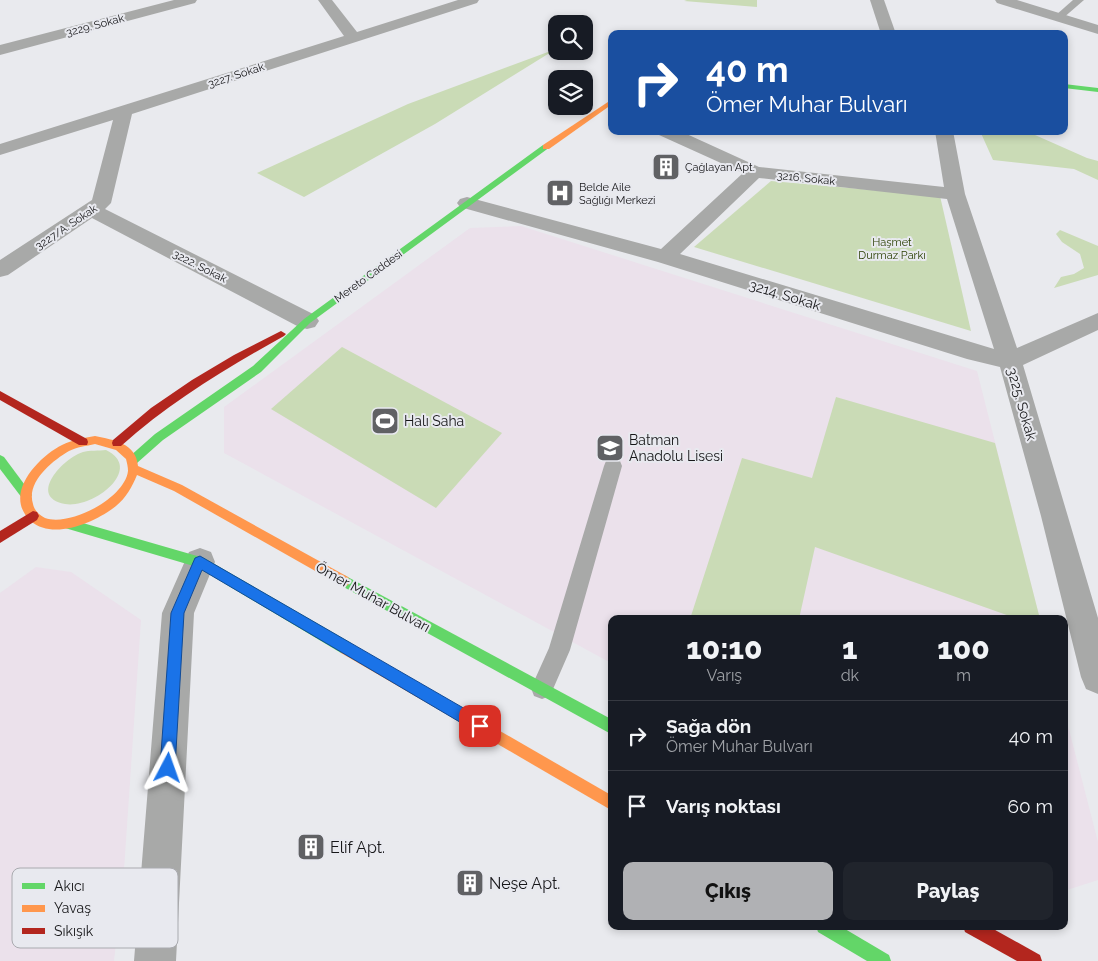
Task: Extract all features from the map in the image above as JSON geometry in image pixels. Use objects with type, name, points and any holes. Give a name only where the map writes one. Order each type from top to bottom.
[{"type":"main road","points":[[1068,86],[1098,90]]},
{"type":"main road","name":"Mereto Caddesi","points":[[134,464],[159,437],[257,369],[307,321],[468,203],[608,105]]},
{"type":"main road","points":[[117,443],[135,425],[159,406],[225,364],[307,321]]},
{"type":"main road","points":[[0,395],[83,442]]},
{"type":"main road","points":[[107,440],[117,443],[128,450],[134,464],[130,482],[120,497],[106,509],[88,519],[69,524],[42,522],[33,516],[27,506],[26,495],[30,482],[39,469],[52,457],[66,448],[83,442],[107,440]]},
{"type":"main road","points":[[0,460],[26,495]]},
{"type":"main road","name":"Ömer Muhar Bulvarı","points":[[134,464],[248,529],[608,725]]},
{"type":"main road","points":[[0,538],[33,516]]},
{"type":"main road","points":[[69,524],[200,562],[608,801]]},
{"type":"main road","points":[[831,930],[884,961]]},
{"type":"main road","points":[[978,930],[1034,961]]},
{"type":"street","name":"3229. Sokak","points":[[0,50],[190,0]]},
{"type":"street","points":[[325,0],[353,37]]},
{"type":"street","name":"3227. Sokak","points":[[0,150],[472,0]]},
{"type":"street","points":[[877,0],[888,30]]},
{"type":"street","points":[[1002,0],[1098,30]]},
{"type":"street","name":"3227/A. Sokak","points":[[0,270],[101,203],[124,110]]},
{"type":"street","name":"3216. Sokak","points":[[674,135],[755,172],[955,194]]},
{"type":"street","name":"3225. Sokak","points":[[945,135],[955,194],[1010,361],[1055,516],[1098,677]]},
{"type":"street","points":[[665,257],[755,172]]},
{"type":"street","name":"3214. Sokak","points":[[468,203],[665,257],[975,353],[1010,361]]},
{"type":"street","name":"3222. Sokak","points":[[92,210],[307,321]]},
{"type":"street","points":[[1010,361],[1098,321]]},
{"type":"street","points":[[161,868],[178,613],[200,562]]},
{"type":"street","points":[[155,961],[156,948]]},
{"type":"lane","points":[[1059,18],[1079,0]]},
{"type":"lane","points":[[542,688],[559,650],[613,466]]},
{"type":"shaded area","name":"Batman Anadolu Lisesi","points":[[521,226],[977,371],[1039,615],[608,615],[608,661],[224,453],[224,407],[470,228]]},
{"type":"shaded area","points":[[36,567],[71,572],[141,620],[124,868],[12,868],[12,948],[115,948],[114,961],[0,961],[0,593]]},
{"type":"shaded area","points":[[1068,726],[1098,842],[1098,880],[1068,890]]},
{"type":"green space","points":[[757,0],[757,7],[684,1]]},
{"type":"green space","points":[[548,52],[548,54],[435,124],[304,197],[257,173],[408,104]]},
{"type":"green space","points":[[982,135],[1035,135],[1098,161],[1098,180],[1074,169],[993,160]]},
{"type":"green space","name":"Haşmet Durmaz Parkı","points":[[771,181],[940,196],[971,331],[694,247]]},
{"type":"green space","points":[[1060,230],[1098,246],[1098,275],[1054,288],[1061,277],[1074,274],[1084,268],[1080,254],[1062,242],[1056,234]]},
{"type":"green space","name":"Halı Saha","points":[[342,347],[502,433],[436,508],[271,409]]},
{"type":"green space","points":[[836,397],[995,443],[1039,615],[1007,615],[815,547],[800,615],[691,615],[742,458],[812,478]]},
{"type":"green space","points":[[106,450],[117,458],[120,467],[118,477],[111,486],[101,494],[76,504],[65,504],[54,500],[49,494],[49,486],[58,469],[83,452]]},
{"type":"traffic: fast","points":[[1068,86],[1098,90]]},
{"type":"traffic: fast","points":[[133,460],[159,437],[257,369],[307,321],[546,147]]},
{"type":"traffic: fast","points":[[0,460],[26,495]]},
{"type":"traffic: fast","points":[[69,524],[200,562],[346,648]]},
{"type":"traffic: fast","points":[[344,581],[608,725]]},
{"type":"traffic: fast","points":[[831,930],[883,961]]},
{"type":"traffic: slow","points":[[546,147],[608,104]]},
{"type":"traffic: slow","points":[[95,440],[120,446],[132,457],[133,472],[126,487],[113,502],[95,515],[74,522],[52,524],[32,515],[26,499],[30,481],[36,473],[58,452],[76,444],[95,440]]},
{"type":"traffic: slow","points":[[134,469],[178,488],[344,581]]},
{"type":"traffic: slow","points":[[346,648],[608,801]]},
{"type":"traffic: jam","points":[[117,443],[175,396],[281,334]]},
{"type":"traffic: jam","points":[[0,395],[83,442]]},
{"type":"traffic: jam","points":[[0,538],[33,516]]},
{"type":"traffic: jam","points":[[978,930],[1034,961]]},
{"type":"place","name":"Çağlayan Apt.","points":[[666,167]]},
{"type":"place","name":"Belde Aile Sağlığı Merkezi","points":[[560,193]]},
{"type":"place","name":"Halı Saha","points":[[385,421]]},
{"type":"place","name":"Batman Anadolu Lisesi","points":[[610,448]]},
{"type":"place","name":"Elif Apt.","points":[[311,847]]},
{"type":"place","name":"Neşe Apt.","points":[[470,883]]},
{"type":"route","points":[[168,768],[178,613],[200,562],[480,726]]}]
